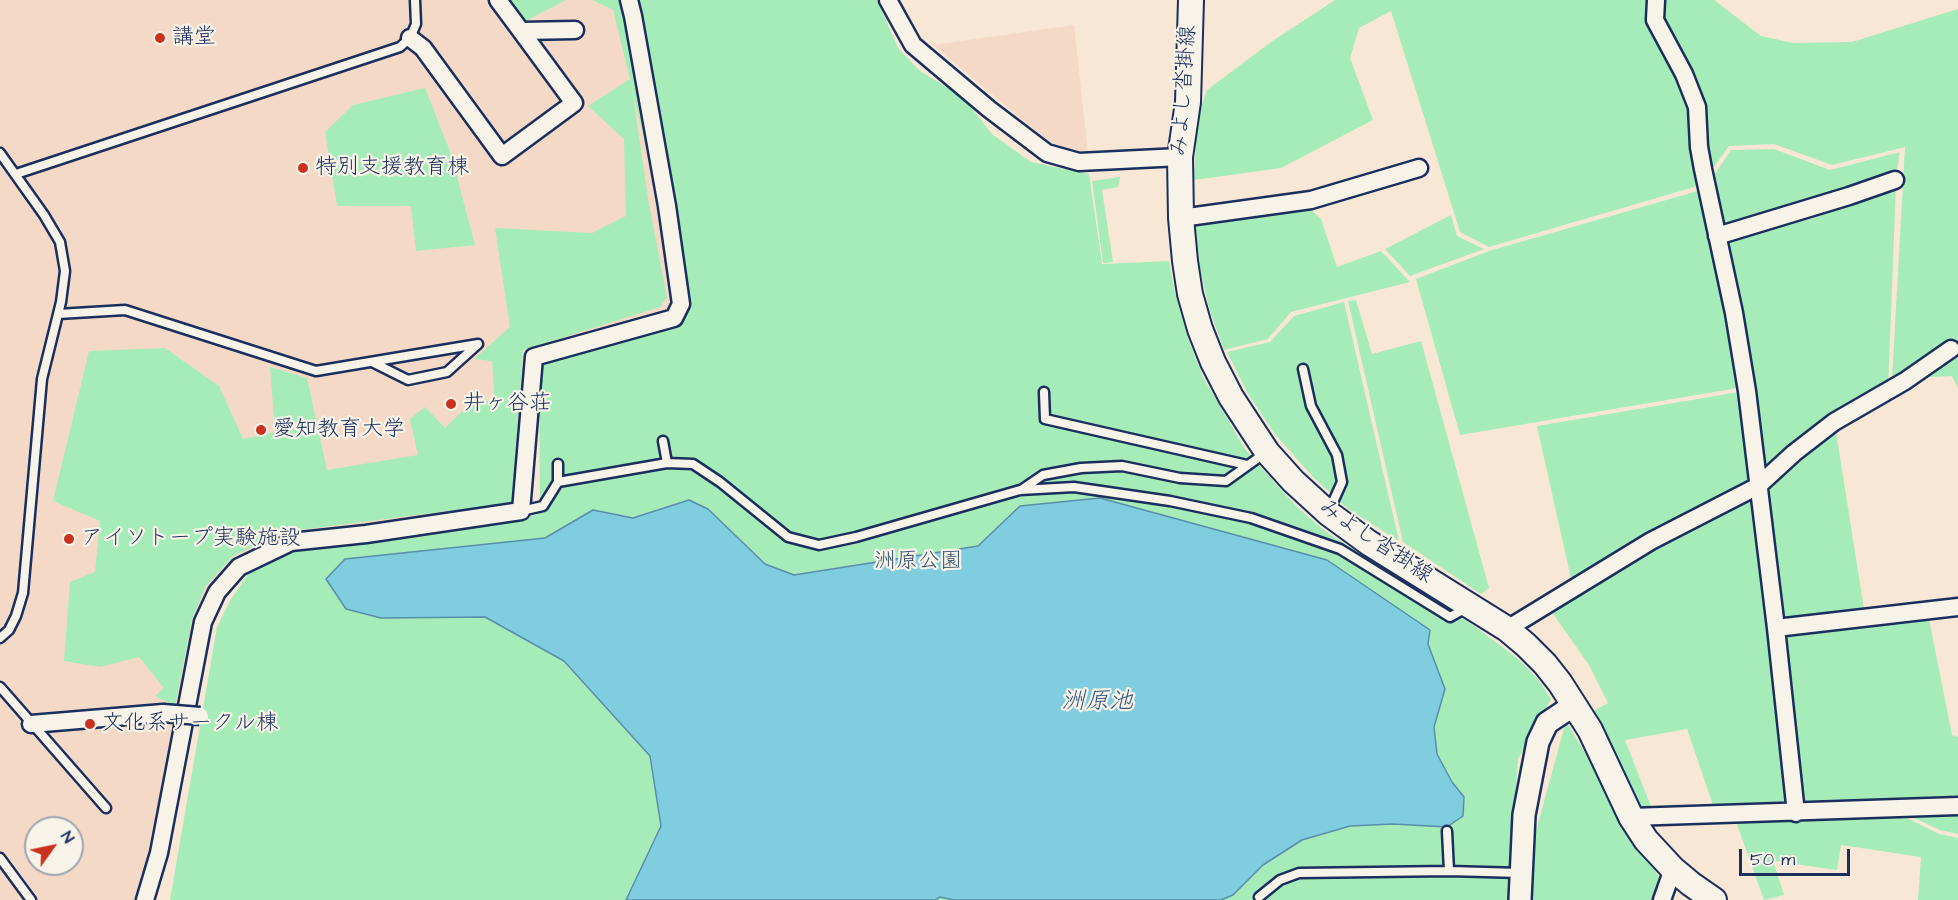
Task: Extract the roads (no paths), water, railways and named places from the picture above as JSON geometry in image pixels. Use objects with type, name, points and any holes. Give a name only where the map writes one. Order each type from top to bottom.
[{"type":"main road","name":"みよし沓掛線","points":[[1191,0],[1188,102],[1180,157],[1181,218],[1185,261],[1190,294],[1200,329],[1213,362],[1231,397],[1267,452],[1293,481],[1328,513],[1369,543],[1507,629],[1545,664],[1590,730],[1631,817],[1646,840],[1691,884],[1714,900]]},
{"type":"street","points":[[410,38],[423,48],[502,156],[574,103],[498,0]]},
{"type":"street","points":[[145,900],[159,853],[203,622],[217,592],[239,567],[291,542],[366,534],[521,511],[534,357],[674,318],[681,303],[667,206],[629,0]]},
{"type":"street","points":[[888,0],[899,23],[914,45],[989,109],[1047,153],[1079,162],[1180,157]]},
{"type":"street","points":[[1656,0],[1655,20],[1684,74],[1697,107],[1699,147],[1734,314],[1747,391],[1796,813]]},
{"type":"street","points":[[521,31],[575,30]]},
{"type":"street","points":[[1181,218],[1311,200],[1419,168]]},
{"type":"street","points":[[1717,236],[1895,180]]},
{"type":"street","points":[[1507,629],[1651,541],[1758,486],[1794,453],[1834,422],[1905,381],[1951,350]]},
{"type":"street","points":[[1776,627],[1958,607]]},
{"type":"street","points":[[1520,900],[1524,815],[1538,742],[1547,723],[1574,705]]},
{"type":"street","points":[[31,724],[163,713],[200,716]]},
{"type":"street","points":[[1631,817],[1958,806]]},
{"type":"street","points":[[1662,900],[1673,868]]},
{"type":"lane","points":[[16,174],[400,46],[410,38],[416,24],[415,0]]},
{"type":"lane","points":[[0,153],[44,215],[60,242],[65,271],[58,314],[42,379],[23,593],[9,630],[0,638]]},
{"type":"lane","points":[[58,314],[125,310],[316,371],[478,344],[447,372],[408,380],[372,362]]},
{"type":"lane","points":[[1303,369],[1311,406],[1337,455],[1342,482],[1328,513]]},
{"type":"lane","points":[[1044,392],[1045,419],[1247,465]]},
{"type":"lane","points":[[663,441],[667,463]]},
{"type":"lane","points":[[1020,490],[1043,475],[1081,468],[1122,466],[1180,478],[1226,481],[1267,452]]},
{"type":"lane","points":[[558,482],[667,463],[693,464],[720,482],[788,537],[819,545],[856,537],[1020,490],[1074,486],[1170,501],[1251,518],[1340,549],[1450,617],[1470,605]]},
{"type":"lane","points":[[521,511],[543,506],[558,482],[558,464]]},
{"type":"lane","points":[[0,687],[106,808]]},
{"type":"lane","points":[[1447,831],[1449,871]]},
{"type":"lane","points":[[0,858],[31,900]]},
{"type":"lane","points":[[1259,897],[1280,880],[1299,873],[1449,871],[1521,873]]},
{"type":"water","name":"洲原池","points":[[1100,498],[1327,560],[1430,630],[1428,644],[1445,689],[1434,727],[1437,754],[1452,782],[1464,797],[1463,816],[1447,827],[1393,824],[1350,826],[1302,840],[1263,865],[1233,895],[1221,900],[954,900],[940,897],[935,900],[626,900],[661,826],[650,756],[564,661],[485,617],[381,618],[346,609],[326,579],[345,559],[545,538],[593,510],[633,518],[689,500],[708,509],[765,564],[794,575],[978,546],[1020,506]]},
{"type":"place","name":"講堂","points":[[160,38]]},
{"type":"place","name":"特別支援教育棟","points":[[303,168]]},
{"type":"place","name":"井ヶ谷荘","points":[[451,404]]},
{"type":"place","name":"愛知教育大学","points":[[261,430]]},
{"type":"place","name":"アイソトープ実験施設","points":[[69,539]]},
{"type":"place","name":"文化系サークル棟","points":[[90,724]]},
{"type":"park label","name":"洲原公園","points":[[918,562]]}]
